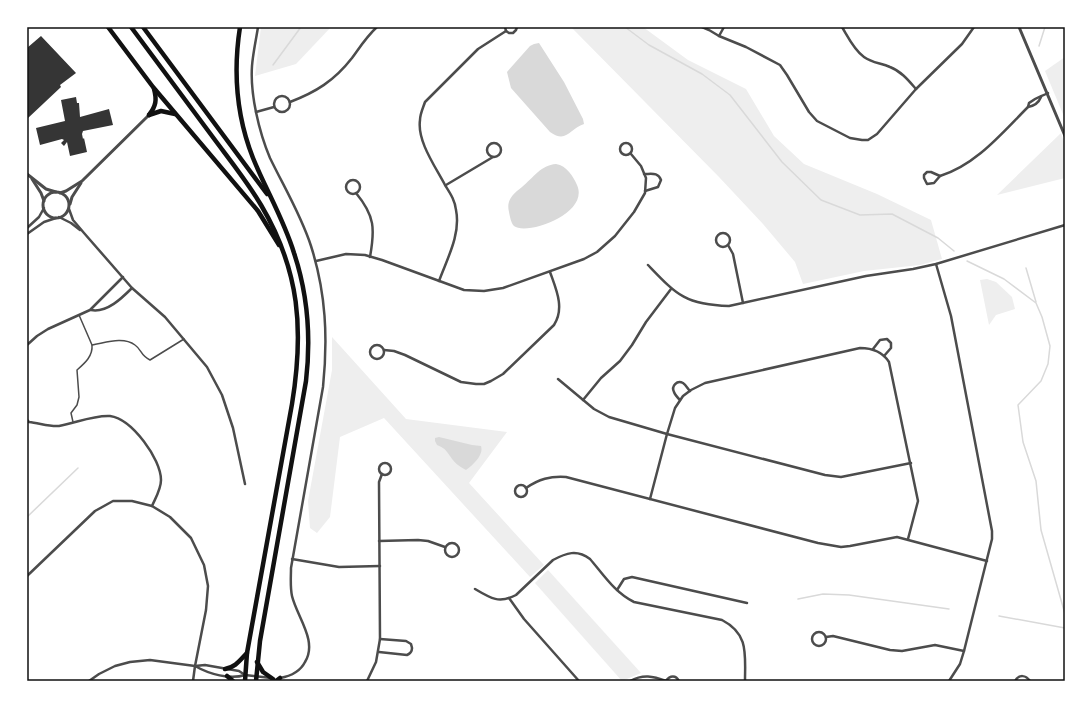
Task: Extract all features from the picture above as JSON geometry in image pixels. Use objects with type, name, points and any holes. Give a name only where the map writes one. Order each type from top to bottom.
[{"type":"highway","points":[[108,27],[153,87],[258,211],[284,255]]},
{"type":"highway","points":[[131,27],[250,188],[270,220],[284,255],[294,291],[299,329],[298,366],[247,653],[245,681]]},
{"type":"highway","points":[[143,27],[244,162],[266,194],[279,217]]},
{"type":"highway","points":[[240,27],[236,73],[237,97],[242,122],[254,159],[294,252],[304,288],[308,325],[308,362],[302,406],[257,662],[256,679]]},
{"type":"highway","points":[[149,115],[156,103],[156,96],[153,87]]},
{"type":"highway","points":[[149,115],[161,111],[176,114]]},
{"type":"highway","points":[[226,669],[236,665],[247,653]]},
{"type":"highway","points":[[257,662],[263,672],[277,679]]},
{"type":"highway","points":[[227,676],[234,681]]},
{"type":"street","points":[[89,681],[115,666],[138,661],[160,661],[195,666],[205,665],[239,671],[256,679],[277,679],[293,674],[299,670],[308,658],[310,647],[308,635],[296,609],[292,595],[291,568],[323,387],[326,357],[326,330],[323,295],[316,261],[305,228],[267,150],[256,112],[252,78],[258,27]]},
{"type":"street","points":[[290,102],[311,94],[332,80],[378,27]]},
{"type":"street","points":[[505,27],[509,34],[514,33],[517,27]]},
{"type":"street","points":[[702,27],[746,47],[780,65],[809,112],[822,125],[855,140],[868,140],[877,134],[916,89],[962,44],[974,27]]},
{"type":"street","points":[[719,36],[724,27]]},
{"type":"street","points":[[842,27],[852,44],[863,57],[891,67],[902,73],[916,89]]},
{"type":"street","points":[[1019,27],[1065,136]]},
{"type":"street","points":[[439,281],[456,230],[456,211],[453,199],[422,141],[420,130],[421,112],[425,102],[478,49],[506,31]]},
{"type":"street","points":[[940,176],[929,172],[926,173],[924,178],[926,182],[932,184],[940,176],[948,173],[982,153],[1028,107],[1029,103],[1037,96],[1048,93]]},
{"type":"street","points":[[274,107],[275,99],[280,96],[287,98],[290,102]]},
{"type":"street","points":[[274,107],[280,113],[284,112],[289,109],[290,102]]},
{"type":"street","points":[[256,112],[274,107]]},
{"type":"street","points":[[44,201],[50,194],[66,191],[82,181],[149,115]]},
{"type":"street","points":[[627,143],[632,146],[633,150],[631,154],[627,156],[621,154],[620,147],[627,143]]},
{"type":"street","points":[[446,185],[497,156],[500,152],[499,146],[490,144],[487,149],[489,155],[493,157]]},
{"type":"street","points":[[316,261],[346,254],[370,256],[464,290],[491,291],[503,288],[584,259],[597,252],[607,244],[634,212],[642,200],[645,191],[646,178],[641,166],[631,154]]},
{"type":"street","points":[[27,174],[41,193],[44,201],[44,208],[47,214],[71,223],[84,233]]},
{"type":"street","points":[[644,174],[656,174],[661,180],[658,188],[645,191]]},
{"type":"street","points":[[30,178],[46,189],[66,196],[73,220],[132,288],[165,317],[206,364],[222,395],[234,428],[245,484]]},
{"type":"street","points":[[356,180],[359,183],[360,187],[356,192],[352,193],[348,191],[346,185],[349,181],[356,180]]},
{"type":"street","points":[[27,234],[44,222],[65,214],[72,197],[82,181]]},
{"type":"street","points":[[356,192],[370,215],[373,225],[373,239],[370,256]]},
{"type":"street","points":[[27,228],[39,217],[44,208]]},
{"type":"street","points":[[648,264],[671,289],[688,300],[707,304],[729,306],[866,276],[936,264],[1065,225]]},
{"type":"street","points":[[728,245],[724,247],[720,246],[716,241],[718,236],[723,234],[727,235],[730,241],[728,245],[733,254],[743,303]]},
{"type":"street","points":[[936,264],[951,316],[991,524],[992,539],[964,651],[960,664],[949,681]]},
{"type":"street","points":[[384,350],[383,355],[380,358],[375,358],[370,353],[372,347],[375,345],[384,350],[394,351],[405,355],[461,382],[476,384],[491,381],[503,374],[554,325],[557,320],[560,309],[550,272]]},
{"type":"street","points":[[27,345],[48,329],[90,310],[122,277]]},
{"type":"street","points":[[90,310],[96,311],[112,305],[132,288]]},
{"type":"street","points":[[583,400],[601,378],[620,361],[646,322],[671,289]]},
{"type":"street","points":[[873,349],[880,340],[887,339],[892,345],[884,356]]},
{"type":"street","points":[[650,499],[675,408],[680,400],[690,391],[705,383],[860,348],[873,349],[881,353],[889,362],[918,501],[908,539]]},
{"type":"street","points":[[558,379],[583,400],[602,414],[609,417],[667,434],[835,476],[848,476],[911,463]]},
{"type":"street","points":[[680,400],[674,394],[673,388],[675,384],[678,382],[683,383],[690,391]]},
{"type":"street","points":[[28,422],[58,426],[103,416],[119,418],[125,422],[136,433],[151,453],[159,469],[161,480],[160,488],[152,506]]},
{"type":"street","points":[[367,681],[379,652],[379,482],[382,474],[380,472],[380,466],[383,464],[388,464],[391,467],[391,471],[386,475],[382,474]]},
{"type":"street","points":[[526,488],[536,481],[551,476],[566,477],[830,545],[850,546],[897,537],[987,561]]},
{"type":"street","points":[[521,485],[526,488],[526,494],[523,497],[516,495],[515,489],[517,486],[521,485]]},
{"type":"street","points":[[27,576],[95,511],[113,501],[132,501],[152,506],[170,517],[192,538],[204,565],[208,586],[206,610],[193,681]]},
{"type":"street","points":[[379,541],[418,540],[445,547]]},
{"type":"street","points":[[453,543],[457,545],[458,552],[453,557],[449,556],[445,551],[445,547],[448,544],[453,543]]},
{"type":"street","points":[[475,589],[490,598],[509,598],[516,595],[553,560],[571,552],[585,555],[617,590],[634,602],[722,620],[732,626],[744,645],[745,681]]},
{"type":"street","points":[[292,559],[339,567],[380,566]]},
{"type":"street","points":[[617,590],[624,579],[632,577],[747,603]]},
{"type":"street","points":[[509,598],[524,619],[579,681]]},
{"type":"street","points":[[826,636],[825,643],[821,646],[817,645],[812,640],[816,633],[823,633],[826,636],[833,636],[890,650],[902,651],[935,645],[964,651]]},
{"type":"street","points":[[379,652],[407,655],[412,649],[411,644],[406,641],[380,639]]},
{"type":"street","points":[[195,666],[205,672],[227,676],[238,677],[245,675]]},
{"type":"street","points":[[630,681],[640,677],[651,676],[666,681],[670,677],[674,676],[680,681]]},
{"type":"street","points":[[1015,681],[1017,678],[1022,676],[1030,681]]},
{"type":"lane","points":[[73,422],[71,413],[77,405],[79,397],[77,370],[91,355],[92,345],[79,315]]},
{"type":"lane","points":[[92,345],[120,341],[128,342],[136,345],[143,357],[150,360],[184,339]]},
{"type":"shaded area","points":[[261,27],[331,27],[296,64],[255,76]]},
{"type":"shaded area","points":[[571,27],[643,27],[688,60],[746,89],[774,136],[804,164],[877,194],[931,220],[942,259],[920,265],[864,271],[803,284],[795,262],[763,224],[719,177]]},
{"type":"shaded area","points":[[539,43],[564,82],[583,119],[584,124],[565,136],[556,135],[550,132],[511,88],[507,72],[530,46]]},
{"type":"shaded area","points":[[1065,57],[1065,119],[1045,71]]},
{"type":"shaded area","points":[[1061,133],[1065,145],[1065,178],[997,195]]},
{"type":"shaded area","points":[[556,164],[566,169],[577,185],[579,195],[574,205],[566,213],[543,225],[531,228],[514,226],[508,208],[511,198],[538,172],[546,167]]},
{"type":"shaded area","points":[[987,279],[996,282],[1012,297],[1015,309],[996,315],[989,325],[980,280]]},
{"type":"shaded area","points":[[332,337],[406,419],[507,432],[469,483],[544,565],[530,577],[384,418],[340,437],[330,517],[317,533],[310,528],[308,501],[332,370]]},
{"type":"shaded area","points":[[439,437],[481,446],[481,453],[475,463],[466,470],[455,462],[447,451],[437,445],[435,438]]},
{"type":"shaded area","points":[[548,570],[641,673],[622,681],[535,583]]},
{"type":"building","points":[[41,36],[76,73],[60,85],[61,87],[27,119],[27,48]]},
{"type":"building","points":[[76,97],[77,103],[79,103],[80,117],[109,109],[113,125],[83,131],[82,134],[87,152],[70,156],[67,142],[64,146],[61,143],[64,140],[62,139],[40,145],[36,128],[65,121],[61,100]]},
{"type":"waterway","points":[[273,65],[301,27]]},
{"type":"waterway","points":[[625,27],[649,45],[702,74],[730,95],[782,162],[821,200],[860,215],[892,214],[938,238],[954,251]]},
{"type":"waterway","points":[[1039,46],[1045,27]]},
{"type":"waterway","points":[[967,261],[1004,279],[1036,303],[1042,317],[1050,346],[1048,364],[1041,381],[1018,405],[1023,442],[1036,481],[1041,530],[1065,614]]},
{"type":"waterway","points":[[1026,268],[1036,302]]},
{"type":"waterway","points":[[27,517],[78,468]]},
{"type":"waterway","points":[[798,599],[823,594],[849,595],[949,609]]},
{"type":"waterway","points":[[999,616],[1065,628]]}]
